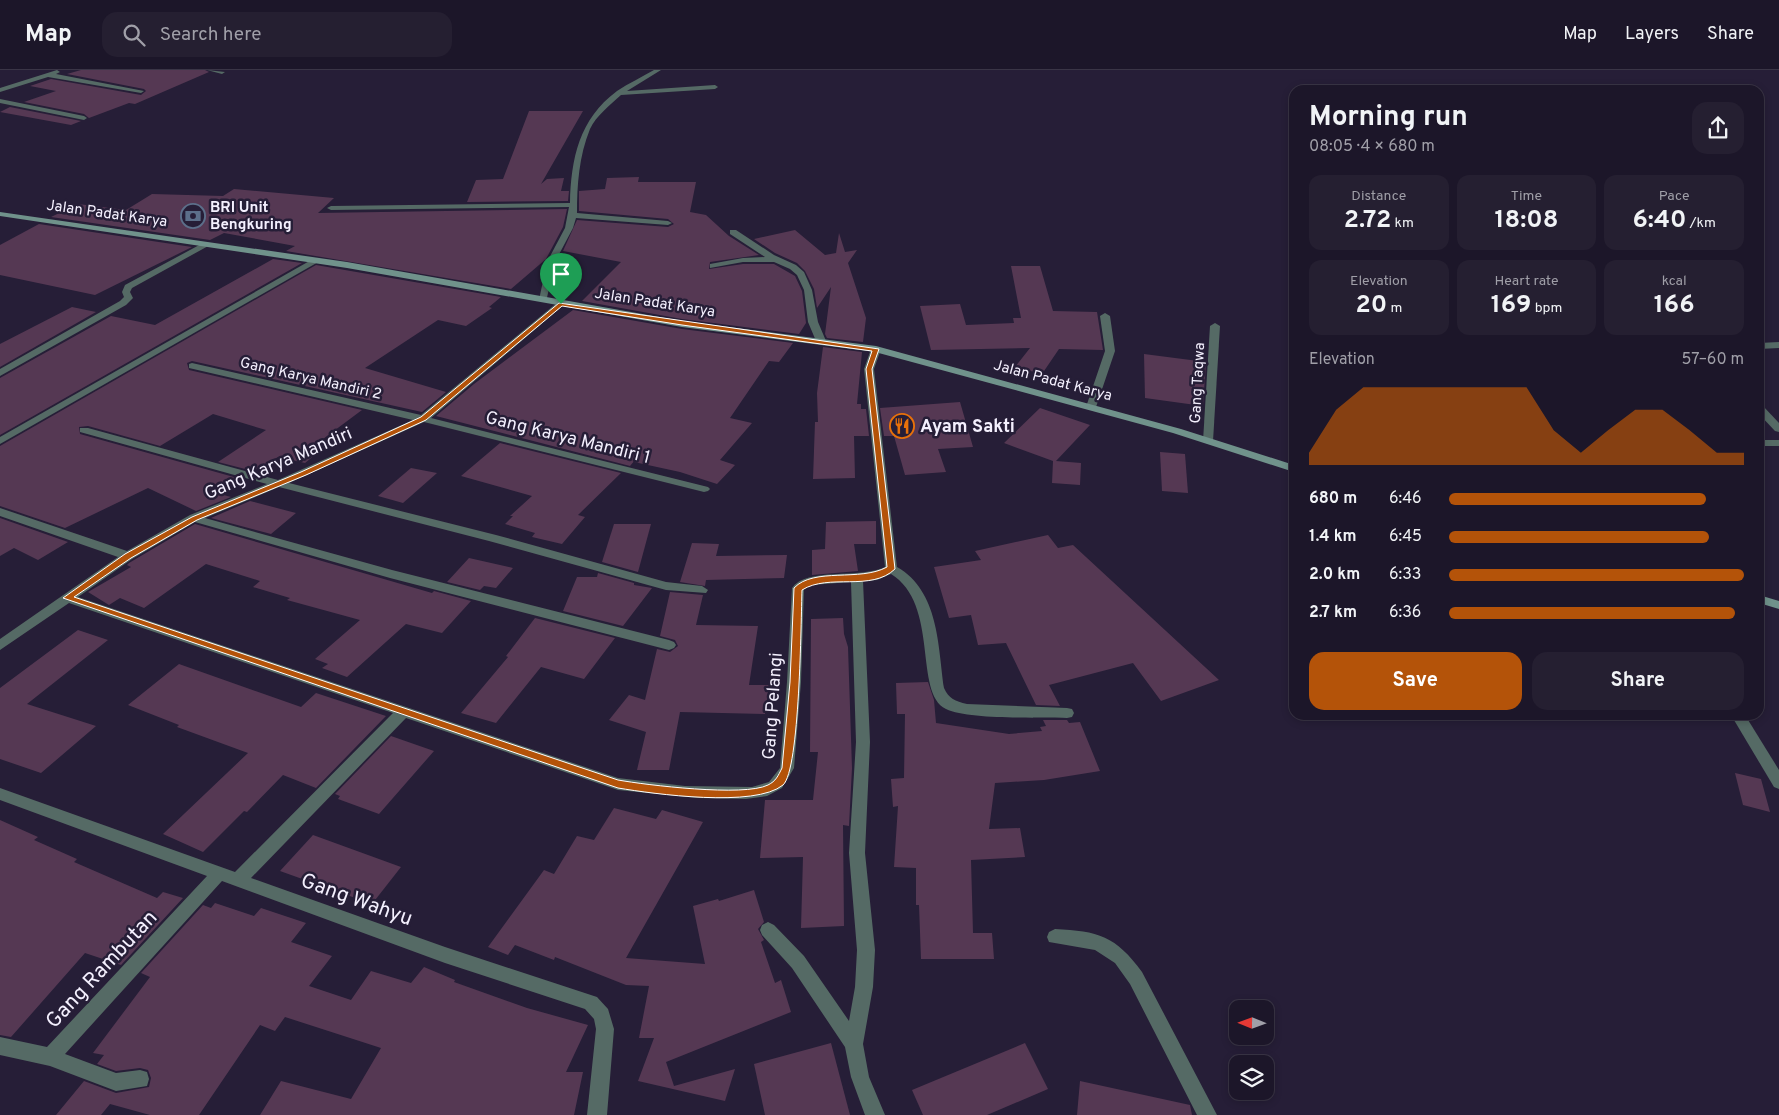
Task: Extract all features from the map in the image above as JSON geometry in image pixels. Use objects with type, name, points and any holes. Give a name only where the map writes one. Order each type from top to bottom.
[{"type":"main road","name":"Jalan Padat Karya","points":[[0,214],[166,237],[206,245],[316,261],[682,324],[876,349],[1091,407],[1208,441],[1289,467]]},
{"type":"main road","points":[[1764,600],[1779,605]]},
{"type":"street","points":[[0,90],[64,70]]},
{"type":"street","points":[[210,70],[222,72]]},
{"type":"street","points":[[543,300],[551,262],[569,228],[573,205],[574,175],[587,128],[601,110],[619,93],[658,70]]},
{"type":"street","points":[[49,75],[141,91]]},
{"type":"street","points":[[619,93],[715,88]]},
{"type":"street","points":[[0,100],[84,118]]},
{"type":"street","points":[[331,208],[573,205]]},
{"type":"street","points":[[572,214],[668,223]]},
{"type":"street","points":[[733,232],[775,260],[793,267],[801,274],[808,290],[813,322],[821,341]]},
{"type":"street","points":[[0,373],[123,303],[129,298],[126,292],[128,287],[147,274],[206,245]]},
{"type":"street","points":[[713,266],[743,260],[775,260]]},
{"type":"street","points":[[0,441],[316,261]]},
{"type":"street","name":"Gang Karya Mandiri","points":[[0,645],[128,556],[194,518],[277,482],[304,473],[423,419],[561,304]]},
{"type":"street","points":[[1091,407],[1110,351],[1105,316]]},
{"type":"street","name":"Gang Taqwa","points":[[1208,441],[1215,326]]},
{"type":"street","points":[[1764,346],[1779,345]]},
{"type":"street","points":[[876,349],[869,369],[891,569],[905,578],[917,595],[925,616],[937,688],[942,699],[950,705],[967,709],[1067,713]]},
{"type":"street","name":"Gang Karya Mandiri 2","points":[[192,366],[423,419]]},
{"type":"street","points":[[1764,413],[1779,429]]},
{"type":"street","name":"Gang Karya Mandiri 1","points":[[423,419],[704,489]]},
{"type":"street","points":[[84,430],[320,495],[501,540],[666,586],[702,590]]},
{"type":"street","points":[[1764,443],[1779,443]]},
{"type":"street","points":[[0,512],[128,556]]},
{"type":"street","points":[[194,518],[390,574],[669,645]]},
{"type":"street","name":"Gang Pelangi","points":[[403,712],[618,784],[654,790],[692,793],[752,793],[769,789],[781,781],[787,768],[794,682],[798,588],[810,581],[877,576],[891,569]]},
{"type":"street","points":[[857,578],[863,742],[857,853],[866,950],[864,987],[854,1044],[860,1077],[875,1115]]},
{"type":"street","points":[[68,598],[403,712],[238,880]]},
{"type":"street","points":[[1741,720],[1779,783]]},
{"type":"street","name":"Gang Wahyu","points":[[0,794],[445,955],[590,1003],[602,1015],[605,1029],[605,1046],[597,1115]]},
{"type":"street","name":"Gang Rambutan","points":[[0,1046],[50,1057],[220,873]]},
{"type":"street","points":[[768,930],[798,962],[854,1044]]},
{"type":"street","points":[[1055,937],[1078,938],[1099,944],[1121,957],[1136,978],[1207,1115]]},
{"type":"street","points":[[50,1057],[116,1082],[140,1079]]},
{"type":"building","points":[[81,70],[205,70],[209,72],[135,104],[129,103],[89,118],[84,114],[24,102],[56,91],[30,86],[51,79],[141,95],[146,91],[144,89],[67,74]]},
{"type":"building","points":[[10,107],[81,121],[71,125],[0,112]]},
{"type":"building","points":[[529,111],[583,111],[541,184],[547,179],[564,178],[561,191],[569,191],[568,201],[467,202],[476,180],[503,179]]},
{"type":"building","points":[[639,177],[638,182],[696,182],[690,212],[706,215],[729,236],[759,255],[710,262],[709,269],[743,264],[774,264],[795,276],[802,291],[806,323],[799,334],[682,319],[582,301],[621,262],[563,251],[577,220],[668,227],[674,224],[668,219],[579,211],[579,191],[605,189],[607,178]]},
{"type":"building","points":[[234,189],[334,198],[318,213],[567,209],[563,227],[546,259],[511,289],[286,251],[295,246],[224,233],[210,240],[51,217],[78,204],[126,210],[152,194],[223,196]]},
{"type":"building","points":[[39,224],[192,247],[95,295],[0,275],[0,245]]},
{"type":"building","points":[[795,230],[825,255],[836,253],[839,233],[845,252],[857,250],[848,263],[866,318],[863,342],[827,338],[825,334],[831,287],[817,308],[814,289],[805,271],[797,263],[775,253],[754,239]]},
{"type":"building","points":[[273,259],[302,263],[0,435],[0,378],[111,316],[155,325]]},
{"type":"building","points":[[316,265],[501,297],[489,307],[492,308],[466,326],[438,320],[365,368],[446,392],[422,412],[192,361],[187,363],[189,370],[362,410],[319,442],[328,444],[305,463],[278,457],[253,471],[218,462],[266,430],[213,414],[160,446],[88,426],[79,427],[80,434],[241,479],[216,493],[231,497],[196,511],[148,488],[65,528],[0,506],[0,446]]},
{"type":"building","points":[[1011,266],[1040,266],[1053,311],[1097,312],[1103,350],[1059,349],[1042,374],[1015,367],[1030,348],[931,350],[920,306],[960,304],[966,325],[1014,323],[1013,318],[1021,318]]},
{"type":"building","points":[[72,307],[96,312],[0,367],[0,344]]},
{"type":"building","points":[[573,310],[682,329],[793,343],[779,362],[769,361],[730,418],[752,423],[720,460],[735,465],[717,484],[680,472],[634,462],[635,460],[630,466],[436,416],[474,384]]},
{"type":"building","points":[[823,347],[862,352],[857,404],[861,404],[861,409],[866,409],[869,436],[854,436],[855,478],[813,479],[815,422],[818,422],[817,393]]},
{"type":"building","points":[[1144,354],[1206,362],[1203,406],[1145,398]]},
{"type":"building","points":[[960,402],[973,447],[938,449],[946,472],[905,475],[894,436],[884,436],[880,408]]},
{"type":"building","points":[[1040,408],[1090,425],[1056,461],[1081,463],[1080,485],[1052,483],[1053,461],[1004,443]]},
{"type":"building","points":[[500,443],[621,473],[578,515],[585,517],[562,544],[532,537],[535,533],[505,524],[513,516],[510,516],[532,496],[461,476]]},
{"type":"building","points":[[1160,452],[1185,454],[1188,493],[1162,491]]},
{"type":"building","points":[[411,468],[437,473],[403,503],[378,496]]},
{"type":"building","points":[[250,501],[296,513],[271,534],[211,518]]},
{"type":"building","points":[[0,518],[68,542],[38,560],[14,548],[0,556]]},
{"type":"building","points":[[876,521],[876,544],[854,544],[858,571],[812,575],[812,550],[825,549],[826,522]]},
{"type":"building","points":[[195,524],[432,593],[434,591],[471,601],[442,633],[406,624],[347,677],[322,668],[328,664],[315,659],[360,620],[287,600],[290,598],[253,587],[260,581],[206,564],[144,608],[120,598],[109,605],[88,592],[131,567],[127,565],[129,563]]},
{"type":"building","points":[[614,524],[651,524],[638,572],[602,562]]},
{"type":"building","points":[[1048,535],[1058,548],[1073,545],[1219,680],[1161,701],[1133,663],[1049,685],[1060,706],[1036,705],[1006,643],[978,645],[971,615],[949,618],[934,567],[981,560],[975,551]]},
{"type":"building","points":[[692,543],[719,544],[716,556],[787,555],[784,578],[706,580],[705,586],[680,582]]},
{"type":"building","points":[[469,558],[513,568],[496,588],[484,586],[480,590],[447,582]]},
{"type":"building","points":[[598,573],[634,583],[634,585],[652,588],[623,626],[563,611],[577,577],[597,577]]},
{"type":"building","points":[[670,592],[703,595],[696,625],[758,626],[749,685],[769,685],[765,714],[680,712],[669,770],[637,770],[646,732],[609,720],[629,695],[645,700],[657,649],[670,652],[678,646],[675,640],[660,636]]},
{"type":"building","points":[[535,618],[615,638],[584,679],[541,667],[496,723],[461,713],[508,657],[506,656]]},
{"type":"building","points":[[843,618],[844,634],[848,647],[852,768],[849,826],[843,825],[844,926],[801,928],[803,857],[760,858],[765,800],[813,800],[818,752],[810,752],[811,619]]},
{"type":"building","points":[[78,630],[108,640],[27,704],[96,726],[41,773],[0,759],[0,688]]},
{"type":"building","points":[[179,664],[301,707],[316,693],[386,716],[316,788],[283,775],[247,812],[244,811],[203,852],[163,834],[248,753],[177,727],[179,725],[128,705]]},
{"type":"building","points":[[928,682],[934,700],[936,723],[1009,734],[1042,731],[1040,727],[1046,726],[1043,720],[1067,720],[1069,723],[1080,722],[1100,771],[1044,780],[995,783],[989,829],[1020,828],[1025,857],[971,860],[973,933],[992,933],[994,959],[921,959],[919,905],[916,905],[916,868],[894,867],[898,806],[893,807],[891,779],[904,778],[905,714],[897,714],[896,683]]},
{"type":"building","points":[[391,736],[434,751],[379,814],[338,799],[340,796],[335,794]]},
{"type":"building","points":[[1735,773],[1761,779],[1770,812],[1743,805]]},
{"type":"building","points":[[614,808],[656,819],[662,810],[703,822],[626,958],[705,964],[693,906],[718,899],[719,901],[754,890],[764,922],[758,929],[764,940],[761,942],[775,983],[781,980],[791,1012],[666,1062],[674,1086],[735,1069],[725,1101],[638,1081],[654,1038],[639,1038],[649,986],[626,985],[555,957],[554,960],[515,945],[508,955],[488,947],[544,870],[554,874],[577,836],[594,840]]},
{"type":"building","points":[[0,820],[38,837],[34,840],[77,859],[74,862],[157,898],[163,892],[183,898],[121,965],[85,953],[11,1037],[0,1035]]},
{"type":"building","points":[[313,835],[401,867],[372,904],[280,871]]},
{"type":"building","points":[[215,903],[254,916],[261,908],[306,923],[291,942],[332,956],[309,986],[351,1000],[371,971],[411,983],[424,967],[455,980],[454,982],[527,1008],[588,1025],[566,1072],[583,1072],[574,1115],[260,1115],[281,1081],[351,1099],[381,1048],[285,1017],[275,1031],[260,1025],[199,1115],[150,1115],[110,1104],[101,1115],[56,1115],[84,1081],[116,1093],[149,1087],[151,1078],[148,1070],[140,1068],[116,1071],[97,1064],[104,1055],[93,1053],[150,977],[141,973],[203,905],[211,908]]},
{"type":"building","points":[[831,1043],[850,1115],[765,1115],[754,1064]]},
{"type":"building","points":[[1025,1043],[1048,1089],[987,1115],[923,1115],[912,1090]]},
{"type":"building","points":[[1080,1081],[1190,1105],[1192,1115],[1077,1115]]},
{"type":"place","name":"BRI Unit Bengkuring","points":[[193,216]]},
{"type":"place","name":"Ayam Sakti","points":[[902,426]]},
{"type":"route","points":[[561,304],[682,324],[876,349],[870,361],[869,369],[872,413],[891,569],[877,576],[838,577],[810,581],[798,588],[794,682],[787,768],[781,781],[769,789],[752,793],[692,793],[654,790],[618,784],[68,598],[128,556],[194,518],[277,482],[304,473],[423,419],[561,304]]}]
